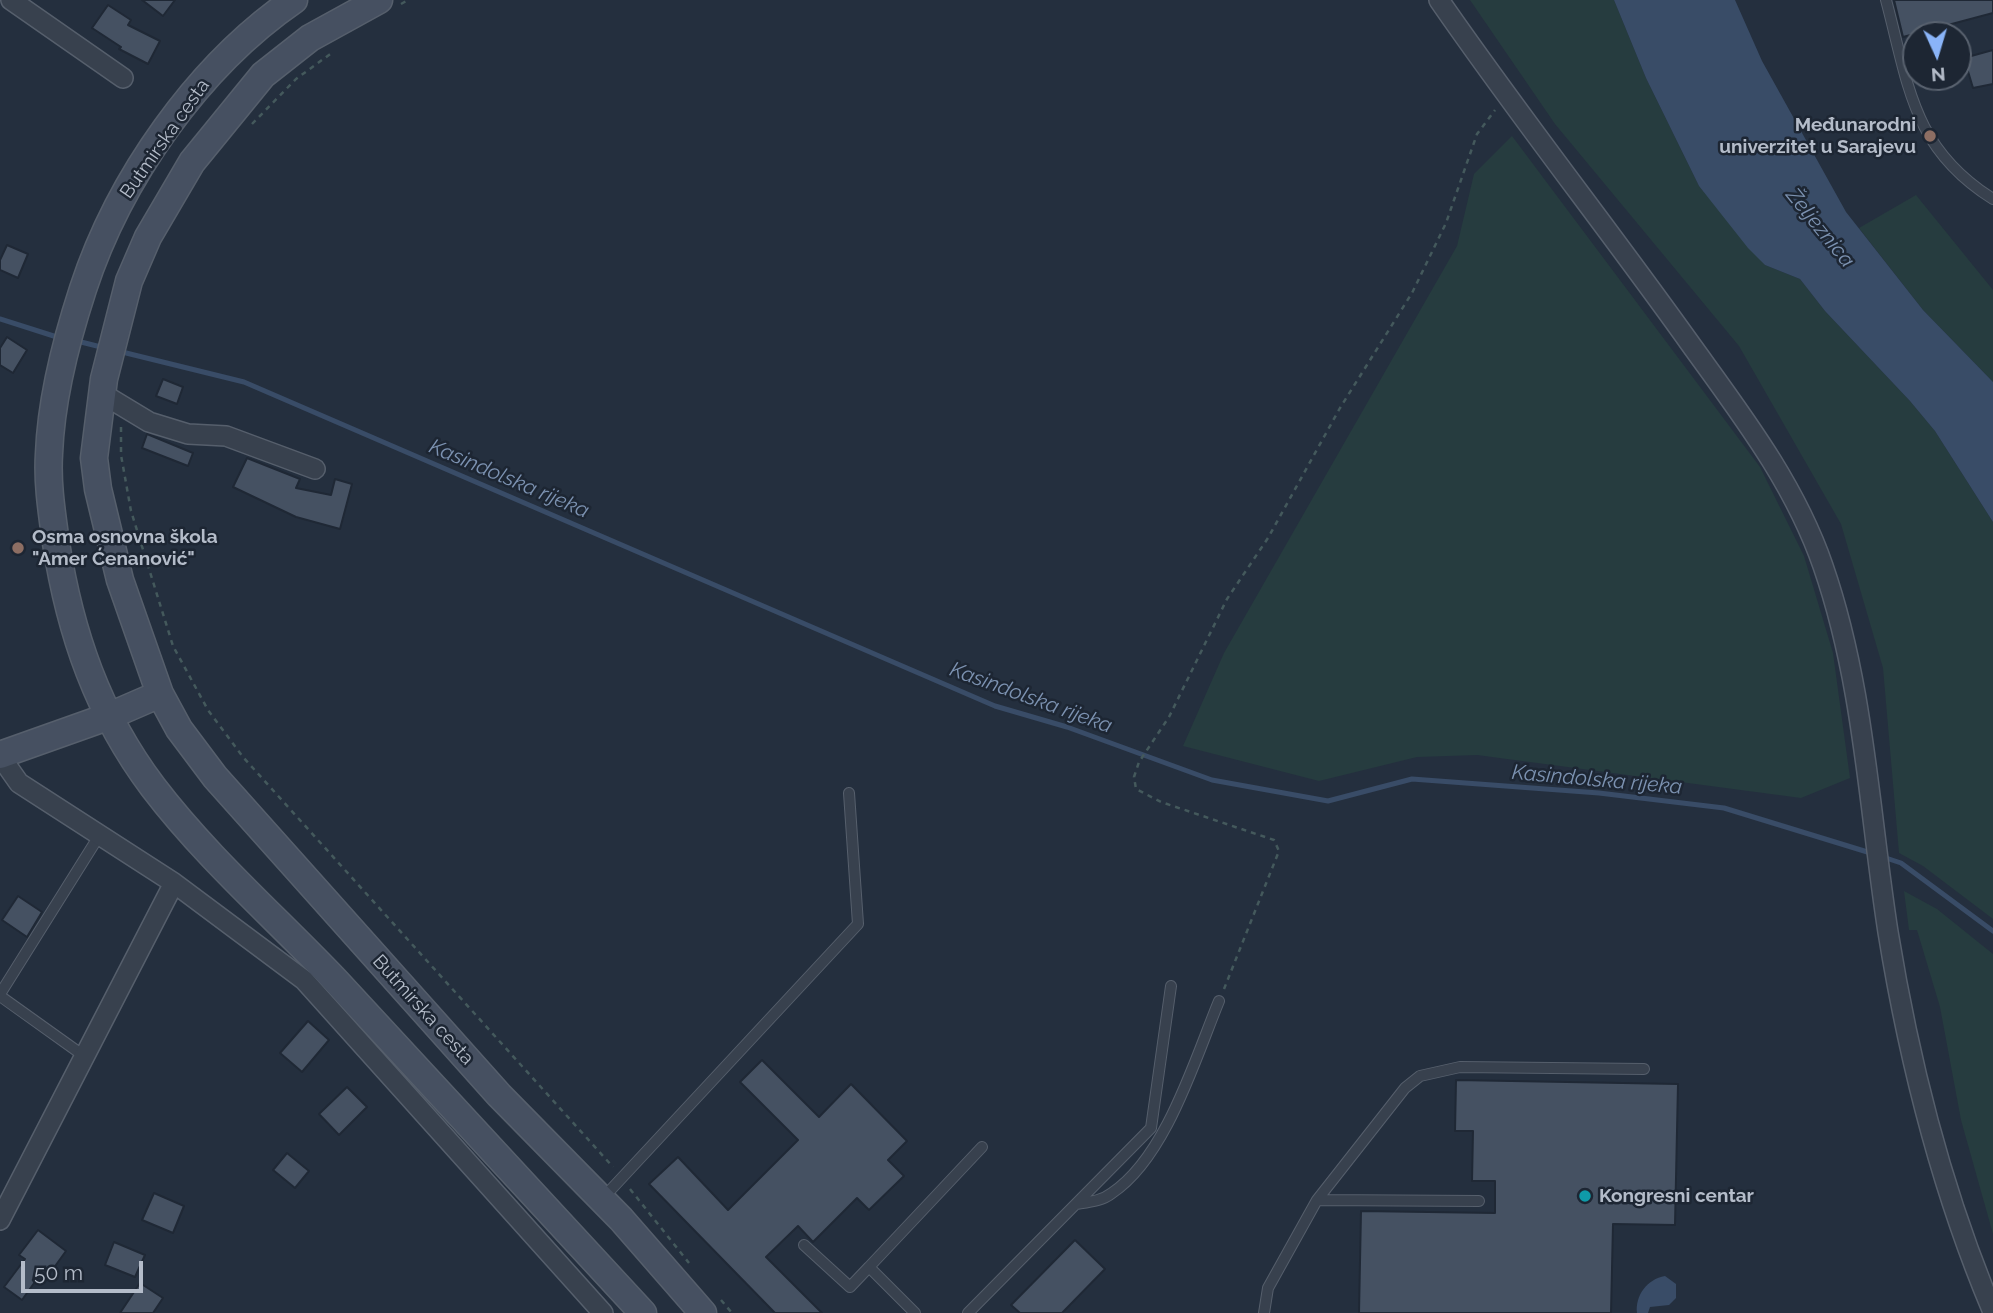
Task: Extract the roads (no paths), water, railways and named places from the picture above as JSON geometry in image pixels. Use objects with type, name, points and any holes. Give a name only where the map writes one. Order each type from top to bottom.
[{"type":"main road","name":"Butmirska cesta","points":[[107,717],[78,643],[62,582],[48,460],[51,422],[77,307],[111,219],[132,181],[191,97],[228,53],[294,0]]},
{"type":"main road","name":"Butmirska cesta","points":[[388,2],[300,46],[263,75],[223,121],[192,163],[148,237],[129,281],[117,320],[109,393],[94,458],[98,489],[129,614],[160,694],[178,729],[237,803],[499,1095],[601,1200],[709,1303]]},
{"type":"main road","points":[[0,755],[107,717],[160,694]]},
{"type":"main road","points":[[107,717],[153,786],[193,835],[337,983],[643,1313]]},
{"type":"street","points":[[11,0],[123,78]]},
{"type":"street","points":[[1439,0],[1608,228],[1771,457],[1802,514],[1838,616],[1856,702],[1889,935],[1925,1106],[1959,1224],[1993,1312]]},
{"type":"street","points":[[109,393],[162,426],[188,434],[226,436],[315,469]]},
{"type":"street","points":[[0,755],[19,783],[174,883],[304,980],[603,1313]]},
{"type":"street","points":[[0,1220],[174,883]]},
{"type":"lane","points":[[1886,0],[1921,125],[1964,181],[1993,199]]},
{"type":"lane","points":[[601,1200],[858,924],[849,793]]},
{"type":"lane","points":[[84,1056],[0,995],[99,836]]},
{"type":"lane","points":[[968,1313],[1151,1128],[1171,986]]},
{"type":"lane","points":[[1076,1204],[1097,1201],[1113,1193],[1147,1158],[1167,1126],[1219,1001]]},
{"type":"lane","points":[[1264,1313],[1268,1288],[1317,1200],[1405,1088],[1420,1076],[1460,1068],[1644,1069]]},
{"type":"lane","points":[[804,1245],[850,1287],[982,1147]]},
{"type":"lane","points":[[1317,1200],[1479,1201]]},
{"type":"lane","points":[[869,1267],[915,1313]]},
{"type":"water","name":"Željeznica","points":[[1614,0],[1735,0],[1762,61],[1846,212],[1923,310],[1993,382],[1993,522],[1935,431],[1910,401],[1825,311],[1800,279],[1765,265],[1748,248],[1699,186],[1646,78]]},
{"type":"water","points":[[1665,1276],[1676,1284],[1676,1298],[1669,1305],[1650,1307],[1648,1313],[1637,1313],[1638,1300],[1644,1289]]},
{"type":"waterway","name":"Kasindolska rijeka","points":[[0,319],[60,338]]},
{"type":"waterway","name":"Kasindolska rijeka","points":[[77,341],[105,348]]},
{"type":"waterway","name":"Kasindolska rijeka","points":[[118,351],[244,382],[995,706],[1067,727],[1212,780],[1328,801],[1412,779],[1599,793],[1724,808],[1874,854]]},
{"type":"waterway","name":"Kasindolska rijeka","points":[[1883,857],[1901,863],[1993,931]]},
{"type":"place","name":"Međunarodni univerzitet u Sarajevu","points":[[1930,136]]},
{"type":"place","name":"Osma osnovna škola \"Amer Ćenanović\"","points":[[18,548]]},
{"type":"place","name":"Kongresni centar","points":[[1585,1196]]}]
